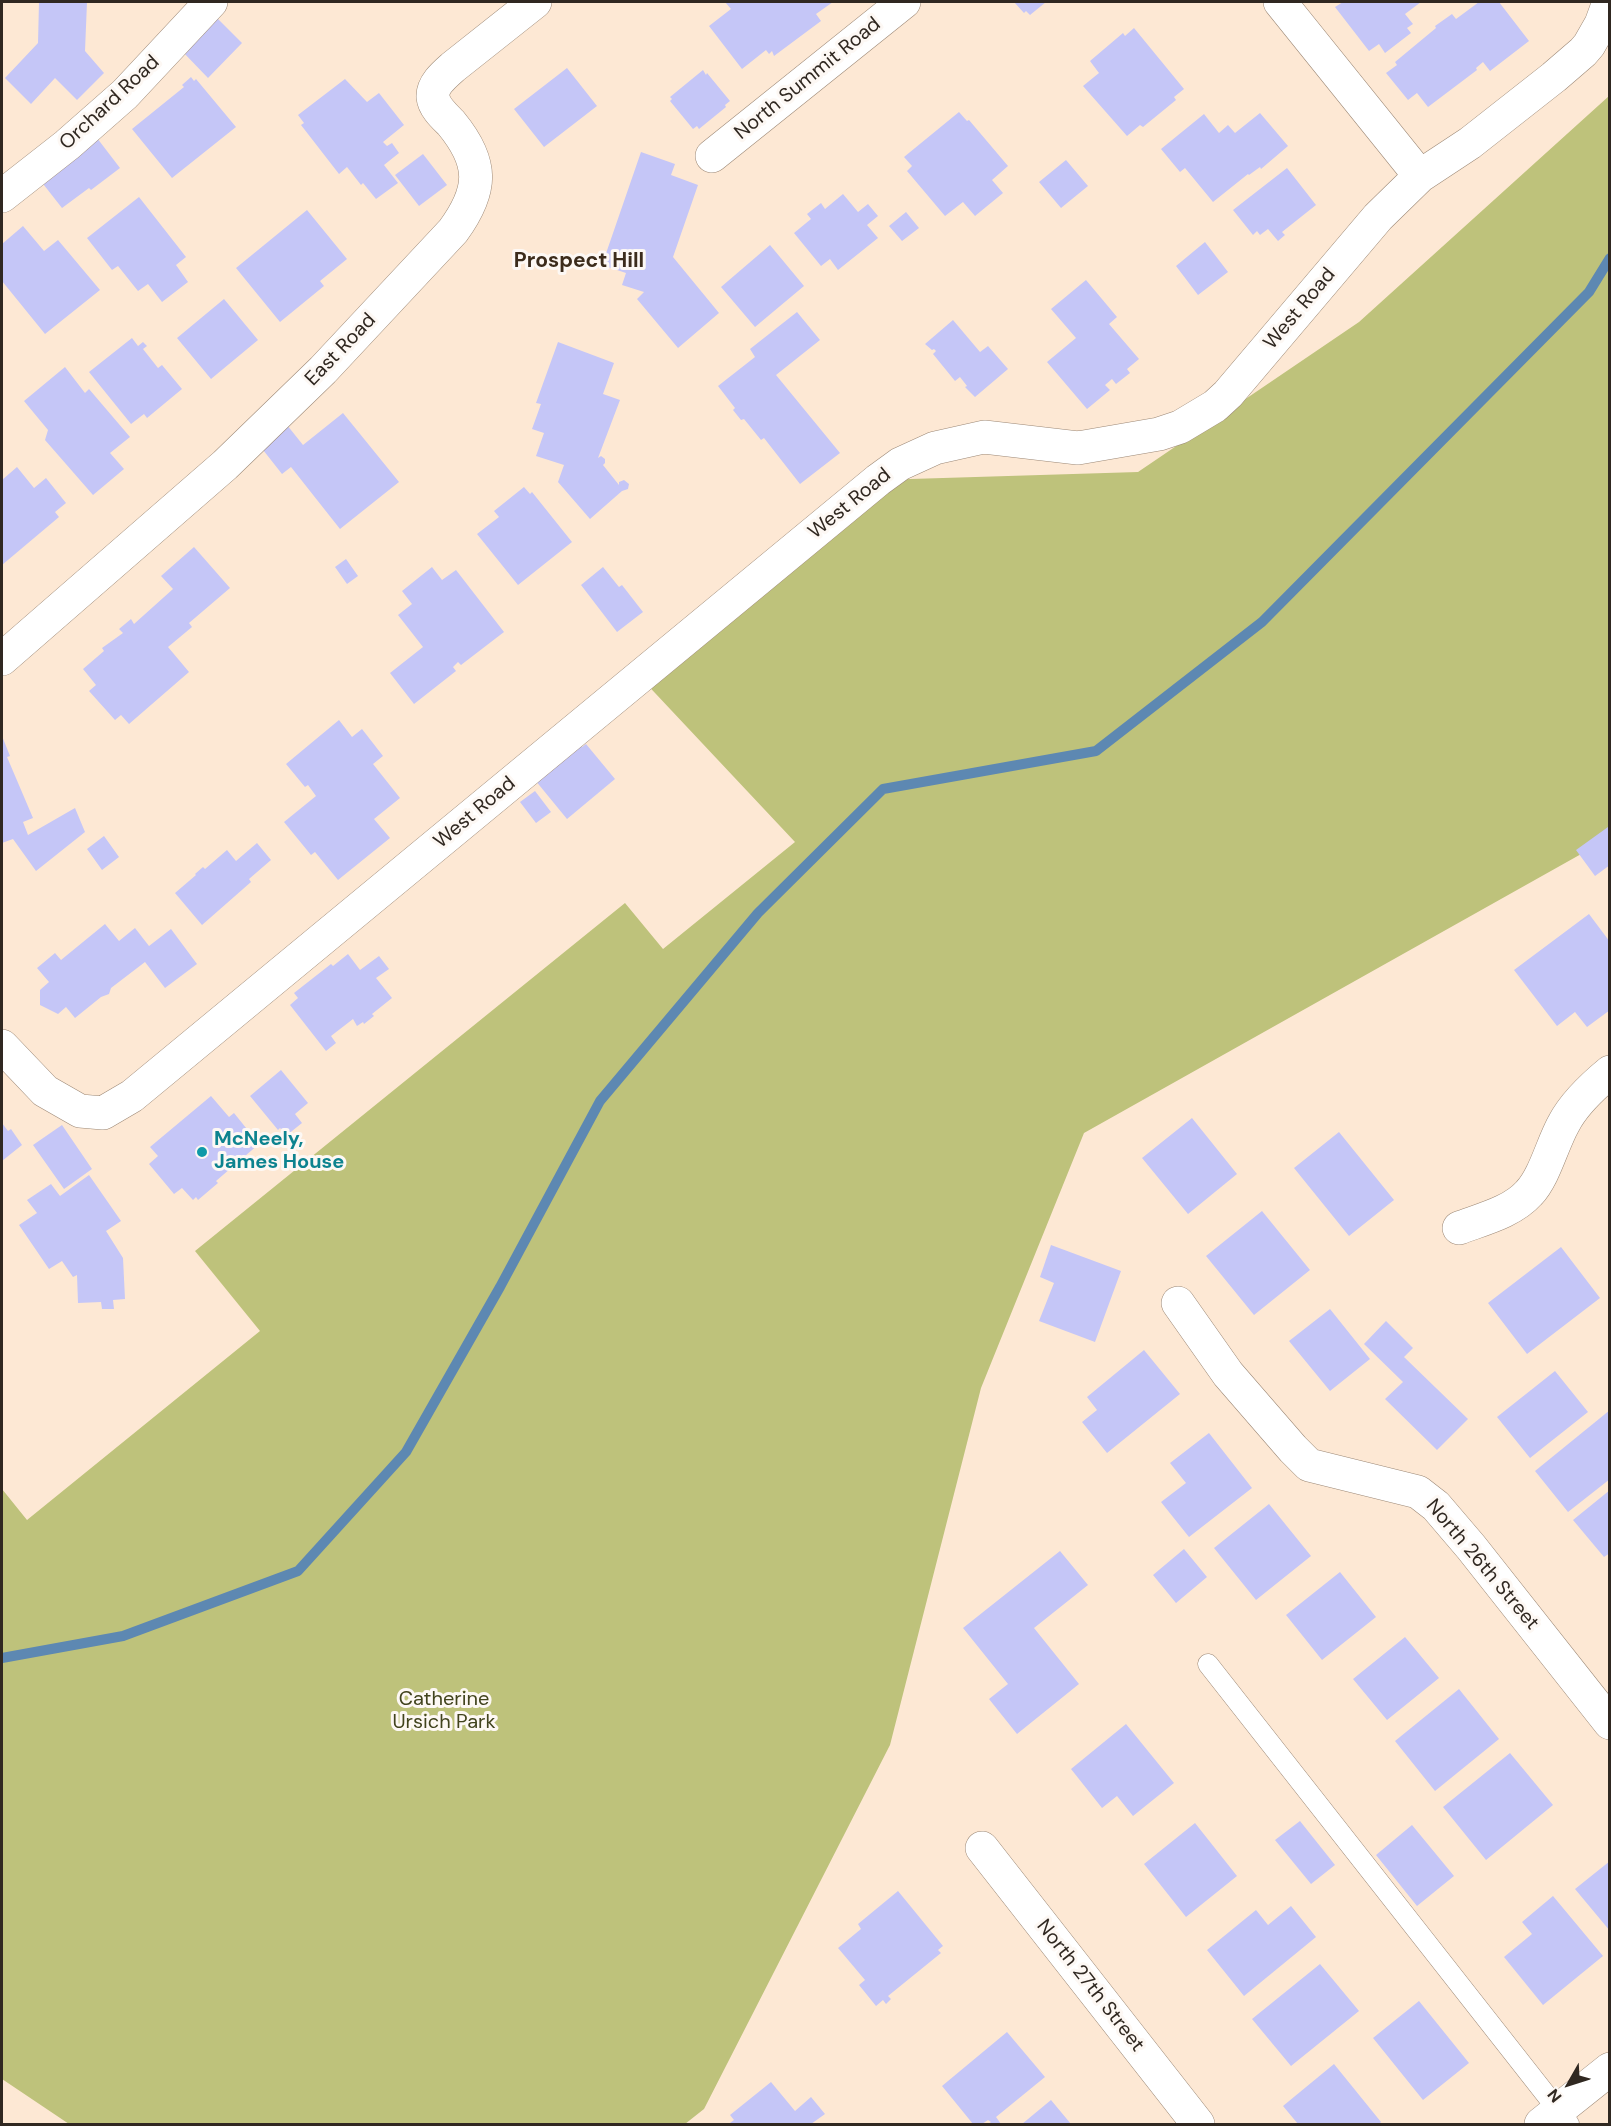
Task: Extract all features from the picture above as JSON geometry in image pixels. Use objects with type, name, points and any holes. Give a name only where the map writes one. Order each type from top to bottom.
[{"type":"street","name":"Orchard Road","points":[[2,196],[67,145],[125,94],[211,2]]},
{"type":"street","name":"East Road","points":[[2,659],[225,465],[323,370],[453,231],[466,213],[472,199],[475,166],[466,143],[437,106],[433,98],[434,90],[443,75],[535,2]]},
{"type":"street","name":"North Summit Road","points":[[712,156],[904,2]]},
{"type":"street","points":[[1280,2],[1420,176]]},
{"type":"street","name":"West Road","points":[[2,1046],[45,1091],[80,1111],[103,1113],[132,1096],[900,464],[936,448],[984,437],[1078,448],[1159,434],[1180,427],[1215,406],[1228,394],[1378,217],[1420,176],[1470,143],[1577,58],[1594,37],[1609,2]]},
{"type":"street","points":[[1460,1228],[1504,1211],[1529,1193],[1545,1166],[1564,1122],[1595,1085],[1610,1072]]},
{"type":"street","name":"North 26th Street","points":[[1178,1303],[1228,1374],[1293,1449],[1310,1465],[1418,1492],[1436,1506],[1471,1546],[1610,1723]]},
{"type":"street","name":"North 27th Street","points":[[982,1848],[1198,2124]]},
{"type":"street","points":[[1556,2120],[1610,2069]]},
{"type":"lane","points":[[1208,1664],[1556,2120]]},
{"type":"green space","name":"Catherine Ursich Park","points":[[1609,96],[1609,835],[1599,844],[1084,1133],[981,1388],[890,1745],[704,2109],[685,2124],[69,2124],[2,2079],[2,1489],[27,1520],[260,1331],[195,1251],[625,903],[663,949],[795,842],[640,677],[878,480],[1138,472],[1359,322]]},
{"type":"building","points":[[39,2],[87,2],[85,51],[104,73],[77,100],[55,78],[31,104],[5,78],[38,43]]},
{"type":"building","points":[[725,2],[833,2],[816,14],[821,21],[774,56],[772,51],[769,54],[766,50],[742,69],[709,26],[731,9]]},
{"type":"building","points":[[1014,2],[1046,2],[1030,15],[1026,11],[1024,13]]},
{"type":"building","points":[[1343,2],[1421,2],[1405,14],[1413,24],[1407,28],[1411,33],[1385,53],[1379,44],[1369,51],[1335,7]]},
{"type":"building","points":[[1479,2],[1499,2],[1529,41],[1490,71],[1483,62],[1476,68],[1477,70],[1428,107],[1417,93],[1408,100],[1386,73],[1397,65],[1395,62],[1436,28],[1435,26],[1452,14],[1456,19]]},
{"type":"building","points":[[215,16],[242,43],[208,78],[181,50]]},
{"type":"building","points":[[1134,28],[1184,89],[1174,97],[1176,100],[1143,127],[1140,125],[1127,136],[1083,86],[1099,73],[1090,61],[1123,33],[1125,36]]},
{"type":"building","points":[[567,68],[597,106],[544,147],[514,109]]},
{"type":"building","points":[[703,70],[730,101],[699,129],[697,126],[693,129],[670,101],[672,99],[670,97]]},
{"type":"building","points":[[191,77],[194,81],[196,79],[236,127],[172,178],[132,129],[184,87],[182,85]]},
{"type":"building","points":[[345,79],[367,102],[379,93],[404,125],[383,142],[387,146],[392,143],[399,153],[384,165],[398,183],[376,199],[347,167],[339,174],[301,125],[304,123],[298,115]]},
{"type":"building","points":[[959,112],[967,121],[969,120],[1008,166],[992,180],[1003,193],[975,216],[963,202],[945,216],[907,171],[912,166],[904,157]]},
{"type":"building","points":[[1260,113],[1288,146],[1261,169],[1260,167],[1248,174],[1213,202],[1185,168],[1180,172],[1161,149],[1204,114],[1219,133],[1228,125],[1235,133]]},
{"type":"building","points":[[97,138],[120,168],[62,208],[40,180]]},
{"type":"building","points":[[641,152],[675,164],[671,175],[698,185],[673,257],[719,313],[678,348],[637,299],[644,292],[622,285],[626,273],[602,265]]},
{"type":"building","points":[[423,154],[447,185],[419,206],[395,175]]},
{"type":"building","points":[[1066,160],[1088,186],[1061,208],[1039,182]]},
{"type":"building","points":[[1287,168],[1316,205],[1282,232],[1285,235],[1278,241],[1268,229],[1260,235],[1257,231],[1253,235],[1233,210]]},
{"type":"building","points":[[843,194],[858,212],[868,204],[878,216],[867,225],[878,238],[838,270],[830,259],[821,266],[794,233],[811,219],[807,214],[821,203],[825,209]]},
{"type":"building","points":[[139,197],[186,257],[176,265],[188,282],[162,302],[148,284],[138,291],[118,266],[112,270],[87,238]]},
{"type":"building","points":[[307,210],[347,259],[320,281],[324,286],[280,322],[236,268]]},
{"type":"building","points":[[906,212],[919,228],[902,241],[889,226]]},
{"type":"building","points":[[23,226],[44,251],[58,240],[100,290],[45,334],[2,281],[2,244]]},
{"type":"building","points":[[1205,242],[1228,272],[1198,295],[1176,266]]},
{"type":"building","points":[[770,245],[804,286],[755,327],[721,287]]},
{"type":"building","points":[[1086,280],[1117,317],[1109,324],[1139,359],[1127,369],[1130,373],[1116,384],[1112,379],[1105,385],[1110,390],[1087,409],[1047,362],[1076,338],[1051,309]]},
{"type":"building","points":[[224,299],[258,340],[211,379],[177,338]]},
{"type":"building","points":[[797,312],[820,340],[776,375],[840,453],[800,484],[764,438],[761,440],[744,419],[741,420],[718,386],[755,357],[750,349]]},
{"type":"building","points":[[953,320],[980,352],[988,346],[1008,369],[975,397],[965,387],[967,386],[960,377],[955,381],[933,354],[936,351],[925,344]]},
{"type":"building","points":[[132,338],[138,346],[143,342],[147,346],[143,349],[158,368],[162,365],[182,389],[147,418],[144,414],[131,424],[89,372]]},
{"type":"building","points":[[558,342],[614,363],[603,394],[620,400],[598,458],[601,456],[605,459],[603,465],[619,485],[619,482],[624,480],[629,484],[628,489],[622,491],[590,519],[558,482],[564,465],[536,456],[544,433],[532,429],[541,404],[536,403]]},
{"type":"building","points":[[65,367],[85,393],[89,389],[130,437],[110,453],[124,469],[93,495],[45,440],[48,430],[24,401]]},
{"type":"building","points":[[343,413],[399,482],[340,529],[291,467],[282,474],[256,441],[283,420],[303,445]]},
{"type":"building","points":[[17,467],[34,488],[46,478],[66,503],[55,512],[59,517],[2,565],[2,480]]},
{"type":"building","points":[[524,487],[530,494],[532,492],[572,542],[518,585],[477,534],[499,517],[494,511]]},
{"type":"building","points":[[194,547],[230,588],[189,623],[192,627],[168,647],[189,672],[129,724],[121,715],[115,720],[89,691],[96,685],[83,669],[104,651],[102,648],[123,633],[119,629],[131,619],[134,624],[173,589],[161,576]]},
{"type":"building","points":[[346,559],[358,576],[347,584],[335,567]]},
{"type":"building","points":[[432,567],[442,580],[456,570],[504,632],[461,665],[458,662],[453,667],[456,671],[414,704],[390,673],[423,647],[398,615],[412,604],[402,591]]},
{"type":"building","points":[[603,567],[619,587],[622,585],[643,612],[617,632],[581,585]]},
{"type":"building","points":[[339,720],[352,737],[362,729],[383,756],[373,764],[400,798],[374,819],[390,838],[338,880],[315,852],[311,855],[284,822],[316,796],[308,785],[305,787],[286,764]]},
{"type":"building","points":[[2,736],[10,756],[7,757],[33,818],[23,822],[28,835],[75,808],[85,832],[36,871],[13,839],[2,843]]},
{"type":"building","points":[[575,739],[582,747],[586,744],[615,779],[567,819],[535,780]]},
{"type":"building","points":[[535,791],[551,812],[536,823],[520,802]]},
{"type":"building","points":[[1608,827],[1610,865],[1595,876],[1576,850]]},
{"type":"building","points":[[104,836],[119,857],[102,870],[87,849]]},
{"type":"building","points":[[257,843],[271,860],[249,879],[251,882],[202,925],[175,893],[203,867],[205,869],[227,850],[236,861]]},
{"type":"building","points":[[1589,914],[1610,942],[1610,1010],[1587,1027],[1575,1012],[1557,1026],[1514,970]]},
{"type":"building","points":[[105,924],[119,941],[135,928],[149,946],[171,929],[197,964],[165,988],[145,962],[111,988],[109,994],[101,997],[75,1018],[66,1007],[58,1014],[40,1005],[40,990],[49,982],[37,968],[55,953],[61,960]]},
{"type":"building","points":[[348,954],[360,970],[379,956],[389,969],[376,978],[392,998],[372,1014],[374,1016],[364,1024],[363,1022],[357,1026],[353,1019],[331,1036],[336,1043],[326,1051],[290,1005],[298,998],[294,993],[331,964],[333,966]]},
{"type":"building","points":[[281,1070],[308,1103],[295,1114],[302,1123],[287,1135],[280,1128],[278,1130],[250,1096]]},
{"type":"building","name":"McNeely, James House","points":[[211,1096],[229,1117],[234,1113],[259,1144],[216,1181],[218,1183],[198,1200],[196,1197],[193,1200],[182,1188],[174,1194],[149,1164],[158,1156],[150,1147]]},
{"type":"building","points":[[1192,1118],[1237,1174],[1188,1214],[1142,1158]]},
{"type":"building","points":[[2,1123],[8,1131],[11,1129],[22,1145],[2,1161]]},
{"type":"building","points":[[62,1125],[92,1169],[64,1189],[33,1145]]},
{"type":"building","points":[[1339,1132],[1394,1200],[1349,1236],[1294,1168]]},
{"type":"building","points":[[89,1175],[121,1221],[106,1231],[123,1258],[125,1299],[113,1300],[114,1309],[102,1309],[101,1302],[78,1303],[77,1275],[73,1277],[62,1261],[49,1269],[19,1225],[37,1213],[27,1200],[51,1184],[60,1196]]},
{"type":"building","points":[[1262,1211],[1310,1270],[1254,1315],[1206,1256]]},
{"type":"building","points":[[1051,1245],[1121,1271],[1095,1342],[1039,1321],[1054,1283],[1040,1277]]},
{"type":"building","points":[[1561,1247],[1600,1298],[1527,1354],[1488,1303]]},
{"type":"building","points":[[1330,1309],[1370,1359],[1330,1391],[1289,1341]]},
{"type":"building","points":[[1386,1321],[1413,1348],[1404,1357],[1468,1419],[1437,1450],[1385,1399],[1403,1382],[1364,1344]]},
{"type":"building","points":[[1144,1350],[1180,1394],[1107,1453],[1082,1422],[1097,1410],[1087,1397]]},
{"type":"building","points":[[1555,1371],[1588,1412],[1530,1458],[1497,1417]]},
{"type":"building","points":[[1610,1410],[1610,1479],[1568,1512],[1535,1471]]},
{"type":"building","points":[[1209,1433],[1252,1488],[1189,1537],[1161,1502],[1186,1483],[1170,1463]]},
{"type":"building","points":[[1610,1490],[1610,1553],[1604,1557],[1573,1520]]},
{"type":"building","points":[[1269,1504],[1311,1556],[1256,1600],[1214,1548]]},
{"type":"building","points":[[1184,1549],[1207,1577],[1176,1603],[1153,1575]]},
{"type":"building","points":[[1060,1551],[1088,1585],[1034,1628],[1079,1684],[1017,1734],[989,1699],[1008,1684],[963,1628]]},
{"type":"building","points":[[1340,1572],[1376,1617],[1322,1660],[1286,1615]]},
{"type":"building","points":[[1405,1637],[1439,1678],[1387,1720],[1353,1679]]},
{"type":"building","points":[[1459,1689],[1499,1739],[1435,1791],[1395,1741]]},
{"type":"building","points":[[1126,1724],[1174,1783],[1133,1816],[1117,1796],[1102,1808],[1071,1769]]},
{"type":"building","points":[[1510,1753],[1553,1805],[1486,1860],[1443,1807]]},
{"type":"building","points":[[1300,1821],[1335,1865],[1311,1884],[1275,1840]]},
{"type":"building","points":[[1195,1823],[1237,1876],[1186,1917],[1144,1864]]},
{"type":"building","points":[[1412,1825],[1454,1876],[1417,1906],[1376,1855]]},
{"type":"building","points":[[1610,1861],[1610,1931],[1575,1889]]},
{"type":"building","points":[[898,1891],[943,1946],[938,1950],[941,1953],[888,1996],[891,1999],[886,2004],[883,2000],[876,2006],[859,1985],[865,1980],[838,1948],[861,1929],[858,1924]]},
{"type":"building","points":[[1553,1896],[1603,1956],[1543,2005],[1504,1957],[1532,1934],[1522,1922]]},
{"type":"building","points":[[1291,1906],[1316,1937],[1244,1996],[1207,1950],[1256,1910],[1268,1925]]},
{"type":"building","points":[[1320,1964],[1359,2011],[1291,2066],[1252,2019]]},
{"type":"building","points":[[1419,2001],[1469,2063],[1423,2100],[1373,2038]]},
{"type":"building","points":[[1007,2032],[1045,2077],[996,2117],[1001,2124],[988,2124],[991,2122],[988,2120],[982,2124],[973,2124],[942,2086]]},
{"type":"building","points":[[1334,2064],[1381,2122],[1379,2124],[1298,2124],[1283,2106]]},
{"type":"building","points":[[771,2082],[795,2111],[811,2097],[825,2114],[811,2124],[731,2124],[734,2120],[730,2115]]},
{"type":"building","points":[[1051,2100],[1071,2124],[1022,2124]]},
{"type":"waterway","points":[[2,1658],[123,1636],[298,1571],[406,1452],[500,1287],[600,1101],[758,913],[883,789],[1096,751],[1262,622],[1589,292],[1610,258]]},
{"type":"place","name":"McNeely, James House","points":[[202,1152]]},
{"type":"district","name":"Prospect Hill","points":[[579,261]]}]
